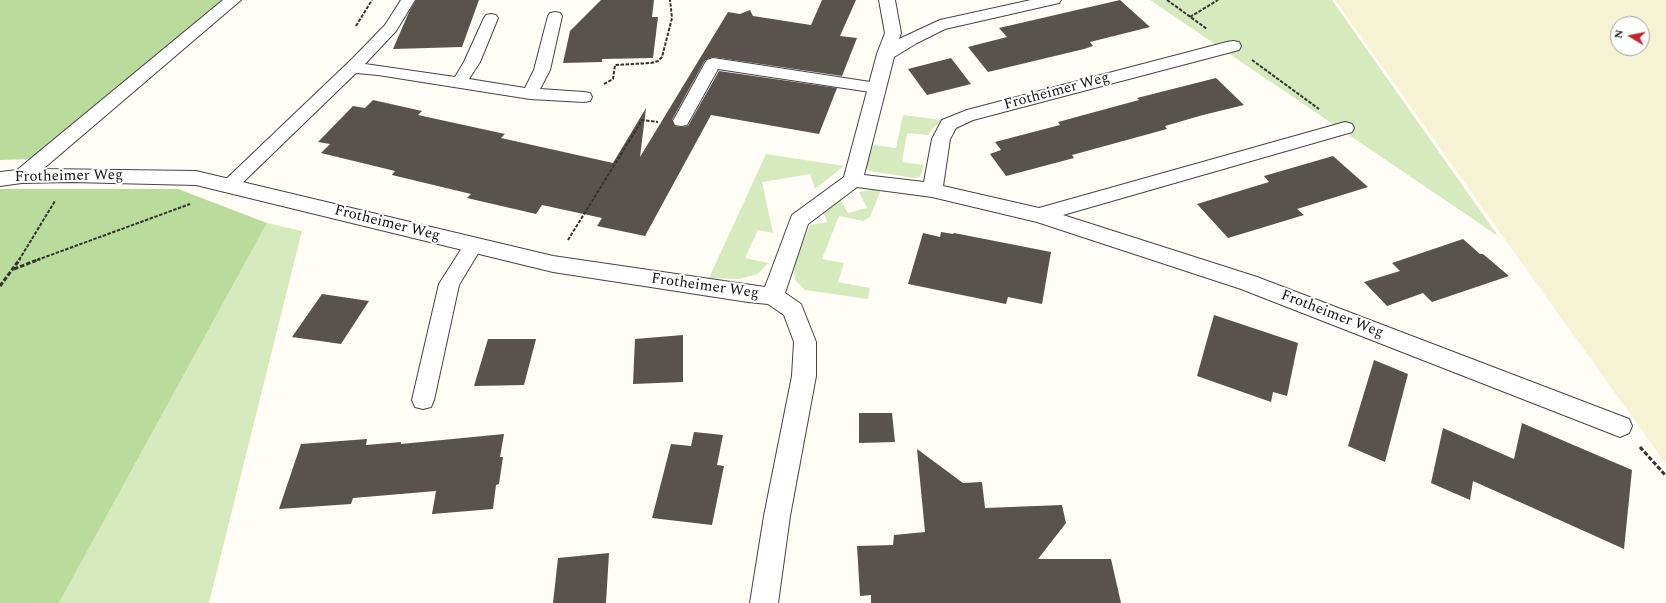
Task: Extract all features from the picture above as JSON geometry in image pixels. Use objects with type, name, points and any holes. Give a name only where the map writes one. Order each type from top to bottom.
[{"type":"street","points":[[22,176],[233,0]]},
{"type":"street","points":[[853,180],[886,54],[894,33],[888,0]]},
{"type":"street","points":[[886,54],[940,25],[1053,0]]},
{"type":"street","name":"Frotheimer Weg","points":[[932,190],[941,140],[950,124],[967,116],[1233,46]]},
{"type":"street","name":"Frotheimer Weg","points":[[1039,215],[1346,128]]},
{"type":"street","name":"Frotheimer Weg","points":[[0,179],[22,176],[71,175],[196,178],[553,264],[748,294],[773,296],[793,310],[805,342],[804,376],[777,516],[764,603]]},
{"type":"street","name":"Frotheimer Weg","points":[[773,296],[799,220],[853,180],[932,190],[1039,215],[1249,283],[1620,426]]},
{"type":"lane","points":[[229,186],[352,68],[391,28],[408,0]]},
{"type":"lane","points":[[530,94],[542,70],[555,16]]},
{"type":"lane","points":[[459,83],[472,62],[490,18]]},
{"type":"lane","points":[[681,121],[713,63],[877,88]]},
{"type":"lane","points":[[352,68],[378,70],[530,94],[584,97]]},
{"type":"lane","points":[[423,400],[449,284],[474,245]]},
{"type":"path","points":[[584,97],[612,79],[616,64],[651,63],[662,57],[672,18],[670,0]]},
{"type":"path","points":[[1167,0],[1346,128]]},
{"type":"path","points":[[1190,16],[1218,0]]},
{"type":"path","points":[[553,264],[642,120],[664,123],[681,121]]},
{"type":"path","points":[[0,286],[14,269],[71,175]]},
{"type":"path","points":[[14,269],[191,204],[229,186]]},
{"type":"path","points":[[1620,426],[1666,476]]},
{"type":"shaded area","points":[[1335,0],[1666,0],[1666,464],[1516,255]]},
{"type":"green space","points":[[0,0],[225,0],[30,159],[0,160]]},
{"type":"green space","points":[[1150,0],[1332,0],[1498,236]]},
{"type":"green space","points":[[903,115],[942,120],[928,135],[907,133],[902,162],[924,165],[920,177],[914,178],[869,171],[866,167],[869,149],[874,145],[896,148]]},
{"type":"green space","points":[[766,154],[844,166],[815,189],[810,174],[762,182],[773,233],[758,230],[745,258],[768,263],[758,274],[739,279],[709,278]]},
{"type":"green space","points":[[0,189],[178,189],[267,223],[59,603],[0,603]]},
{"type":"green space","points":[[878,189],[880,192],[870,217],[863,221],[839,216],[822,259],[844,263],[838,282],[870,288],[868,299],[805,290],[795,280],[794,265],[810,225],[827,222],[823,211],[839,197],[848,213],[867,208],[859,192]]},
{"type":"green space","points":[[267,223],[302,231],[209,603],[59,603]]},
{"type":"building","points":[[416,0],[479,0],[462,47],[393,49],[409,12]]},
{"type":"building","points":[[601,0],[654,0],[652,17],[658,17],[653,58],[602,59],[602,62],[563,63],[570,31]]},
{"type":"building","points":[[822,0],[856,0],[840,36],[857,38],[842,76],[713,57],[704,62],[672,120],[675,126],[688,126],[719,71],[837,88],[819,134],[711,115],[645,236],[597,226],[602,218],[542,205],[536,214],[467,198],[471,194],[392,175],[395,171],[321,153],[330,144],[318,142],[353,106],[365,108],[373,100],[422,111],[418,115],[505,134],[501,138],[613,163],[646,108],[640,157],[728,12],[740,14],[750,10],[753,16],[811,25]]},
{"type":"building","points":[[1120,0],[1150,27],[1090,42],[1093,46],[1084,49],[988,72],[968,47],[1007,37],[999,28]]},
{"type":"building","points":[[951,58],[971,84],[927,95],[908,69]]},
{"type":"building","points":[[1216,78],[1244,105],[1165,126],[1167,129],[1072,155],[1074,158],[1006,176],[990,154],[1001,150],[995,142],[1060,125],[1058,122],[1139,100],[1137,98]]},
{"type":"building","points":[[1333,156],[1368,187],[1297,209],[1304,215],[1228,238],[1197,204],[1269,182],[1264,176]]},
{"type":"building","points":[[941,232],[954,233],[1051,252],[1042,304],[1008,297],[1006,304],[908,284],[923,233],[940,237]]},
{"type":"building","points":[[1463,239],[1509,276],[1432,302],[1423,293],[1387,306],[1364,282],[1400,271],[1392,263]]},
{"type":"building","points":[[322,294],[369,301],[341,344],[292,337]]},
{"type":"building","points":[[1214,315],[1298,343],[1287,396],[1273,392],[1271,402],[1197,376]]},
{"type":"building","points":[[683,335],[683,382],[633,384],[635,339]]},
{"type":"building","points":[[488,339],[536,339],[524,385],[474,386]]},
{"type":"building","points":[[1374,360],[1408,374],[1385,462],[1348,446]]},
{"type":"building","points":[[859,413],[892,413],[895,442],[859,443]]},
{"type":"building","points":[[1522,423],[1632,470],[1624,549],[1473,481],[1470,500],[1431,483],[1443,428],[1514,459]]},
{"type":"building","points":[[694,432],[723,435],[717,465],[724,466],[712,525],[652,518],[671,444],[691,446]]},
{"type":"building","points":[[504,434],[500,457],[503,457],[499,484],[496,485],[493,509],[432,514],[436,491],[353,498],[351,504],[279,509],[301,444],[367,439],[366,445],[401,442],[401,444]]},
{"type":"building","points":[[917,449],[963,483],[982,482],[985,508],[1062,505],[1066,523],[1038,559],[1111,559],[1121,603],[871,603],[871,595],[860,596],[857,546],[893,545],[894,535],[925,532]]},
{"type":"building","points":[[609,553],[606,603],[553,603],[558,558]]}]
